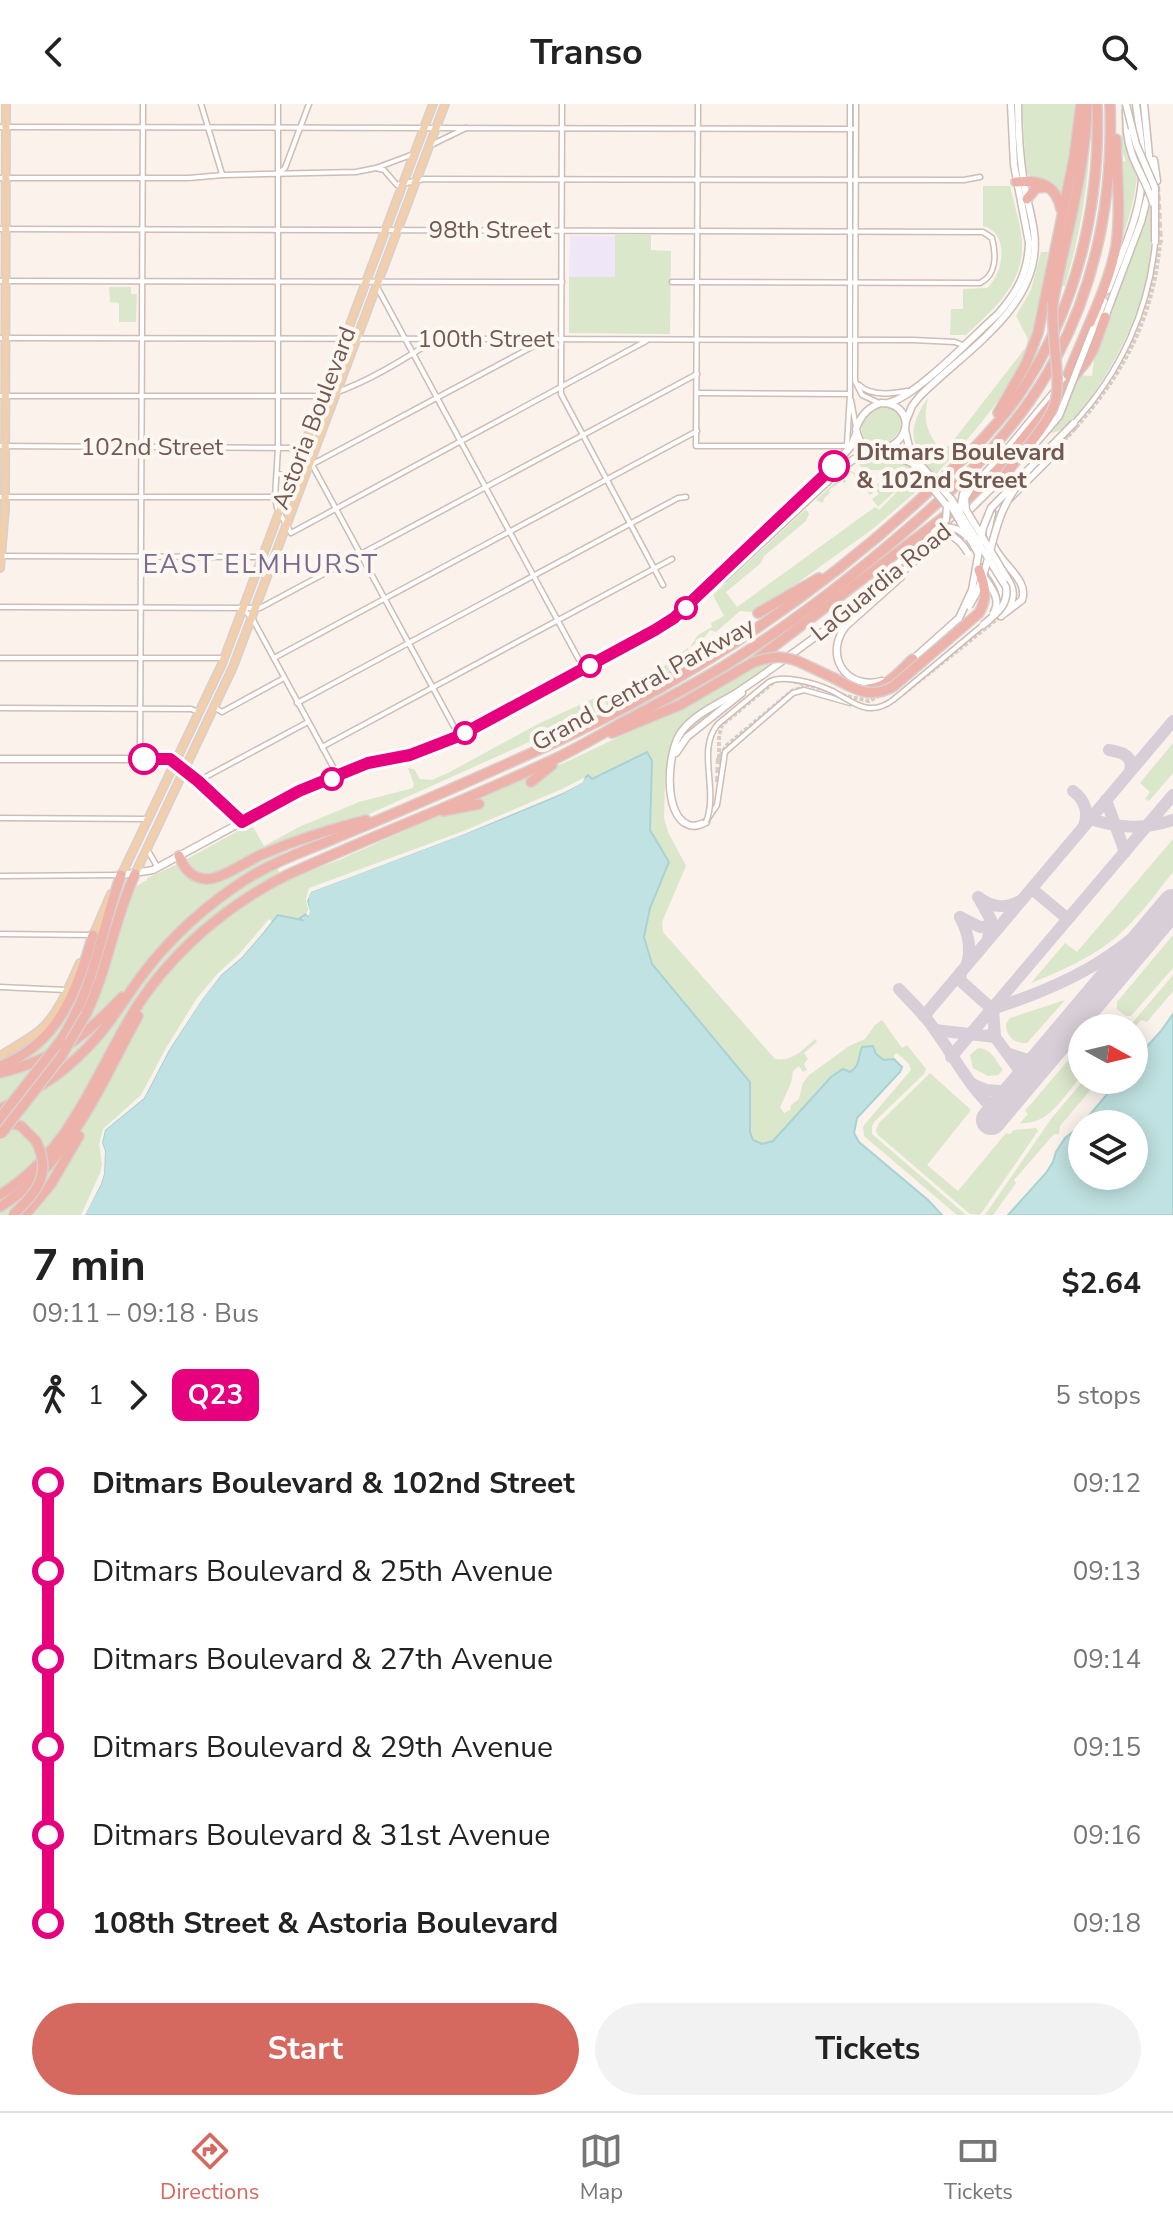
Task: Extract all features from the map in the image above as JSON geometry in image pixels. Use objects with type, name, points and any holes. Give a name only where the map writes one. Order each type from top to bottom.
[{"type":"highway","points":[[974,449],[1004,404],[1033,349],[1084,104]]},
{"type":"highway","points":[[1005,475],[1045,423],[1054,405],[1057,389],[1053,303],[1081,168],[1084,104]]},
{"type":"highway","name":"Grand Central Parkway","points":[[0,1109],[50,1080],[84,1052],[146,971],[192,920],[244,881],[280,861],[559,740],[656,691],[739,640],[837,570],[896,521],[974,449],[1008,409],[1051,338],[1083,248],[1092,203],[1097,154],[1097,104]]},
{"type":"highway","points":[[1068,375],[1115,248],[1117,166],[1112,104]]},
{"type":"highway","name":"Grand Central Parkway","points":[[0,1195],[35,1168],[60,1141],[143,998],[168,967],[201,934],[238,904],[273,882],[571,751],[726,665],[825,595],[916,522],[976,465],[1006,433],[1032,398],[1056,358],[1076,315],[1098,245],[1105,204],[1112,104]]},
{"type":"highway","points":[[1020,182],[1044,184],[1054,191],[1061,209],[1056,247]]},
{"type":"highway","points":[[1027,199],[1038,188],[1046,187],[1054,191]]},
{"type":"highway","points":[[587,743],[668,711],[752,663],[963,503],[982,487],[1085,363],[1105,317]]},
{"type":"highway","points":[[758,613],[806,584],[837,570]]},
{"type":"highway","points":[[832,677],[867,693],[881,692],[894,686],[979,613],[986,591],[979,570]]},
{"type":"highway","points":[[752,663],[768,657],[785,657],[858,688],[874,688],[891,680],[913,659]]},
{"type":"highway","points":[[656,691],[687,663]]},
{"type":"highway","points":[[531,782],[571,751]]},
{"type":"highway","points":[[432,812],[479,804]]},
{"type":"highway","points":[[179,856],[190,873],[201,878],[212,878],[290,843],[392,813]]},
{"type":"highway","points":[[0,1133],[66,1050],[86,1014],[135,874]]},
{"type":"highway","points":[[13,1215],[32,1195],[41,1179],[43,1160],[36,1141],[21,1126],[0,1119],[61,1040],[78,1010],[88,988],[121,875]]},
{"type":"highway","name":"Grand Central Parkway","points":[[0,1207],[33,1182],[60,1153],[151,994],[201,934]]},
{"type":"highway","points":[[0,1066],[31,1050],[59,1021],[78,986],[93,935]]},
{"type":"highway","points":[[0,1073],[51,1055],[83,1036],[146,971]]},
{"type":"highway","points":[[33,1215],[48,1194],[109,1071]]},
{"type":"highway","points":[[25,1215],[46,1191],[71,1149]]},
{"type":"main road","points":[[0,568],[3,127],[6,104]]},
{"type":"main road","name":"Astoria Boulevard","points":[[0,1056],[42,1028],[55,1012],[224,658],[303,448],[330,394],[344,374],[374,283],[386,230],[433,104]]},
{"type":"main road","name":"Astoria Boulevard","points":[[135,874],[258,608],[311,465],[344,338],[398,230],[445,104]]},
{"type":"street","points":[[140,759],[143,104]]},
{"type":"street","points":[[201,104],[223,175]]},
{"type":"street","points":[[278,104],[278,448],[275,497],[278,510],[289,529],[336,510],[648,340]]},
{"type":"street","points":[[278,174],[285,168],[309,104]]},
{"type":"street","points":[[562,104],[561,394],[663,585]]},
{"type":"street","points":[[698,104],[696,446],[848,448]]},
{"type":"street","points":[[848,448],[852,340],[853,104]]},
{"type":"street","points":[[696,599],[834,466],[871,407],[902,398],[1004,318],[1021,296],[1034,261],[1035,242],[1027,199],[1013,158],[1011,104]]},
{"type":"street","points":[[0,876],[146,873],[299,791],[368,763],[410,755],[459,736],[674,618],[728,575],[843,467],[854,459],[897,442],[919,397],[1009,302],[1023,279],[1029,254],[1020,182],[1018,104]]},
{"type":"street","points":[[1125,104],[1129,150],[1153,203]]},
{"type":"street","points":[[959,618],[972,590],[983,528],[991,508],[1074,423],[1103,387],[1130,340],[1148,285],[1155,242],[1155,188],[1136,144],[1125,104]]},
{"type":"street","name":"LaGuardia Road","points":[[753,682],[927,551],[1029,451],[1059,416],[1140,198],[1142,169],[1136,104]]},
{"type":"street","points":[[1001,616],[1012,600],[1012,586],[966,510],[966,495],[1092,345],[1105,317],[1147,200],[1151,176],[1144,104]]},
{"type":"street","points":[[3,127],[853,129]]},
{"type":"street","points":[[429,147],[468,128]]},
{"type":"street","points":[[1147,138],[1153,152],[1157,181]]},
{"type":"street","points":[[3,178],[189,178],[356,172],[414,154]]},
{"type":"street","points":[[376,168],[384,170],[397,185],[424,179],[973,180],[980,177]]},
{"type":"street","name":"98th Street","points":[[3,229],[986,232],[992,238],[995,260],[990,276],[980,283],[852,283]]},
{"type":"street","points":[[3,281],[562,282]]},
{"type":"street","points":[[672,282],[852,283]]},
{"type":"street","points":[[374,283],[584,669]]},
{"type":"street","name":"100th Street","points":[[2,338],[852,340],[942,341],[966,348]]},
{"type":"street","points":[[2,396],[277,397],[330,394],[413,355],[436,339]]},
{"type":"street","points":[[524,340],[526,350]]},
{"type":"street","points":[[311,465],[546,340]]},
{"type":"street","points":[[818,634],[946,520],[947,506],[914,462],[898,408],[862,395],[855,381],[852,340]]},
{"type":"street","points":[[344,374],[352,385]]},
{"type":"street","points":[[0,607],[258,608],[697,374]]},
{"type":"street","points":[[855,381],[863,390],[872,392],[903,392],[923,382]]},
{"type":"street","points":[[697,393],[850,394]]},
{"type":"street","points":[[753,682],[684,728],[674,745],[670,759],[672,806],[675,814],[688,824],[706,822],[717,805],[726,750],[795,692],[804,690],[873,708],[885,705],[983,625],[1001,609],[1006,598],[1005,585],[940,487],[914,462],[878,451],[861,442],[856,432],[850,394]]},
{"type":"street","points":[[274,658],[697,431]]},
{"type":"street","name":"102nd Street","points":[[2,446],[303,448]]},
{"type":"street","points":[[1001,616],[1022,600],[1024,589],[990,541],[988,533],[992,514],[1062,446]]},
{"type":"street","points":[[303,448],[459,736]]},
{"type":"street","points":[[277,474],[293,476]]},
{"type":"street","points":[[960,513],[963,494],[979,480]]},
{"type":"street","points":[[999,509],[1025,481]]},
{"type":"street","points":[[927,551],[846,626],[838,641],[837,658],[845,672],[856,680],[880,682],[913,659],[959,618],[976,594],[997,523],[1017,486]]},
{"type":"street","points":[[940,487],[1003,594],[1005,606],[1001,616]]},
{"type":"street","points":[[2,497],[275,497]]},
{"type":"street","points":[[297,703],[678,498],[686,497]]},
{"type":"street","points":[[934,532],[944,527],[958,529],[978,553]]},
{"type":"street","points":[[914,550],[933,536],[942,534],[960,541],[995,595],[996,611],[983,625]]},
{"type":"street","points":[[0,556],[263,557]]},
{"type":"street","points":[[322,747],[672,559]]},
{"type":"street","points":[[986,608],[1012,586]]},
{"type":"street","points":[[242,608],[252,618],[338,777]]},
{"type":"street","points":[[0,658],[224,658]]},
{"type":"street","points":[[214,707],[222,712],[284,678]]},
{"type":"street","points":[[706,822],[711,799],[708,746],[716,725],[774,679],[786,678],[829,689],[850,703]]},
{"type":"street","points":[[676,753],[687,737],[753,682]]},
{"type":"street","points":[[0,708],[194,709],[199,712]]},
{"type":"street","points":[[198,781],[308,722]]},
{"type":"street","points":[[0,759],[170,759],[242,822]]},
{"type":"street","points":[[0,818],[148,819]]},
{"type":"street","points":[[147,848],[158,868]]},
{"type":"street","points":[[0,934],[93,935]]},
{"type":"street","points":[[0,987],[67,990]]},
{"type":"shaded area","points":[[570,236],[615,236],[616,277],[569,277]]},
{"type":"green space","points":[[1022,104],[1078,104],[1064,198],[1026,172]]},
{"type":"green space","points":[[1121,104],[1135,126],[1138,158],[1132,206],[1118,251],[1120,162],[1126,161],[1122,151]]},
{"type":"green space","points":[[1085,157],[1089,157],[1083,206],[1065,286],[1061,285]]},
{"type":"green space","points":[[983,186],[1010,186],[1021,234],[1022,256],[1013,282],[997,305],[966,335],[950,335],[951,309],[963,309],[963,289],[987,288],[993,282],[1000,264],[1002,254],[997,236],[983,226]]},
{"type":"green space","points":[[1150,203],[1151,253],[1140,303],[1131,327],[1081,413],[1066,427],[1051,433],[1040,423],[1079,375],[1092,376],[1095,352],[1143,231]]},
{"type":"green space","points":[[615,235],[651,235],[651,250],[671,251],[670,334],[569,333],[569,277],[615,277]]},
{"type":"green space","points":[[1041,252],[1048,252],[1041,299],[1033,333],[1021,363],[988,414],[935,476],[916,447],[914,438],[921,409],[928,398],[926,419],[929,431],[940,450],[950,445],[1026,347],[1028,339],[1016,316],[1031,290]]},
{"type":"green space","points":[[109,287],[131,287],[131,294],[137,294],[136,322],[119,322],[119,303],[110,302]]},
{"type":"green space","points":[[886,406],[898,414],[901,428],[891,442],[876,447],[863,437],[861,430],[871,413]]},
{"type":"green space","points":[[879,457],[890,461],[894,458],[910,465],[926,483],[874,528],[764,607],[752,612],[740,611],[716,632],[710,630],[690,647],[698,635],[712,627],[711,623],[724,616],[713,595],[806,509],[809,514],[806,521],[726,592],[737,607],[875,507],[879,510],[909,480],[894,465],[907,480],[878,507],[872,499],[879,494],[876,490],[870,495],[852,472],[845,478],[846,482],[842,481],[829,490],[823,503],[816,500],[848,470],[869,479],[876,485],[888,477],[881,470],[862,470],[859,463]]},
{"type":"green space","points":[[688,648],[695,655],[608,707],[601,695],[633,690]]},
{"type":"green space","points":[[783,654],[751,682],[713,703],[717,710],[683,736],[669,752],[664,818],[686,866],[662,922],[663,932],[775,1059],[792,1057],[815,1039],[817,1042],[804,1053],[808,1059],[804,1064],[807,1070],[803,1072],[799,1066],[793,1071],[780,1107],[784,1113],[799,1099],[808,1076],[849,1046],[865,1039],[882,1020],[902,1048],[907,1045],[926,1069],[875,1121],[872,1134],[966,1215],[957,1215],[864,1136],[865,1124],[911,1070],[897,1053],[894,1059],[902,1067],[900,1072],[857,1118],[854,1132],[859,1142],[942,1215],[0,1215],[0,1059],[36,1038],[89,958],[110,901],[147,878],[247,826],[252,825],[264,846],[299,827],[359,802],[413,788],[408,768],[414,769],[420,779],[432,780],[599,696],[605,708],[369,814],[327,828],[271,860],[285,880],[339,860],[671,715],[756,665]]},
{"type":"green space","points":[[1173,743],[1173,773],[1149,801],[1145,799],[1150,792],[1140,783]]},
{"type":"green space","points":[[1173,839],[1173,872],[1131,923],[1092,954],[1031,983],[1065,943],[1077,952]]},
{"type":"green space","points":[[1173,935],[1173,968],[1133,1014],[1123,1014],[1117,1009],[1117,1002]]},
{"type":"green space","points":[[1173,975],[1173,991],[1148,1021],[1148,1014],[1140,1014]]},
{"type":"green space","points":[[1065,1000],[1027,1043],[1015,1041],[1009,1036],[1006,1024],[1010,1018]]},
{"type":"green space","points":[[978,1048],[986,1050],[995,1059],[1003,1070],[998,1075],[988,1076],[973,1068],[970,1055]]},
{"type":"green space","points":[[1068,1060],[1068,1093],[1063,1099],[1040,1119],[1020,1123],[1028,1114],[1025,1111]]},
{"type":"green space","points":[[930,1073],[971,1110],[927,1165],[958,1191],[1006,1133],[1036,1128],[1038,1131],[980,1215],[970,1214],[877,1134],[879,1123]]},
{"type":"green space","points":[[1072,1094],[1087,1094],[1074,1110],[1068,1110],[1059,1134],[1054,1134],[1014,1180],[1016,1183],[993,1215],[985,1215],[1051,1119]]},
{"type":"water","points":[[647,752],[652,761],[650,830],[669,862],[650,908],[644,937],[652,964],[750,1082],[750,1132],[753,1140],[762,1144],[773,1141],[831,1077],[843,1069],[853,1070],[862,1047],[873,1046],[876,1054],[884,1060],[894,1059],[902,1067],[857,1118],[854,1133],[859,1142],[942,1215],[84,1215],[104,1173],[105,1151],[102,1143],[105,1130],[144,1098],[169,1050],[201,1000],[278,915],[302,920],[300,918],[306,914],[308,916],[310,892],[546,801],[588,775],[592,779]]},
{"type":"water","points":[[1173,1014],[1173,1215],[1008,1215],[1046,1173],[1068,1136],[1068,1190],[1148,1190],[1148,1110],[1094,1110],[1107,1094],[1148,1094],[1148,1045]]},
{"type":"pier","points":[[585,777],[583,782],[565,792],[311,892],[307,901],[309,916],[306,914],[306,899],[309,888],[461,832]]},
{"type":"pier","points":[[269,919],[272,921],[261,935],[221,975],[201,1001],[169,1050],[144,1098],[105,1130],[102,1143],[105,1151],[104,1174],[85,1215],[81,1215],[100,1173],[99,1144],[103,1129],[141,1095],[197,998]]},
{"type":"taxiway","points":[[924,1016],[1173,721]]},
{"type":"taxiway","points":[[1109,750],[1128,758],[1130,771]]},
{"type":"taxiway","points":[[1073,791],[1085,807],[1084,826]]},
{"type":"taxiway","points":[[951,1057],[1173,795]]},
{"type":"taxiway","points":[[1106,800],[1125,852]]},
{"type":"taxiway","points":[[1090,819],[1132,827],[1173,820]]},
{"type":"taxiway","points":[[1032,889],[1068,919]]},
{"type":"taxiway","points":[[978,897],[999,906],[1020,901]]},
{"type":"taxiway","points":[[980,900],[991,920],[988,939]]},
{"type":"taxiway","points":[[995,1008],[1047,989],[1091,967],[1131,940],[1173,903]]},
{"type":"taxiway","points":[[960,917],[968,940],[967,964]]},
{"type":"taxiway","points":[[960,917],[980,927],[998,926]]},
{"type":"taxiway","points":[[961,972],[960,980],[992,1009]]},
{"type":"taxiway","points":[[899,989],[926,1018],[969,1081],[998,1113]]},
{"type":"taxiway","points":[[935,1030],[995,1037],[993,1009]]},
{"type":"taxiway","points":[[992,1033],[1026,1079]]},
{"type":"taxiway","points":[[1009,1054],[1038,1063]]},
{"type":"taxiway","points":[[972,1084],[986,1090],[1015,1092]]},
{"type":"runway","points":[[991,1120],[1173,904]]},
{"type":"tunnel","points":[[1157,186],[1160,243]]},
{"type":"tunnel","points":[[1060,445],[1099,400],[1128,353],[1149,302],[1160,243]]},
{"type":"tunnel","points":[[1058,443],[1078,424]]},
{"type":"tunnel","points":[[903,694],[1001,616]]},
{"type":"tunnel","points":[[788,680],[830,691]]},
{"type":"tunnel","points":[[719,758],[722,725],[775,681]]},
{"type":"tunnel","points":[[720,756],[727,745],[792,691],[804,687]]},
{"type":"tunnel","points":[[842,695],[869,701],[882,694]]},
{"type":"tunnel","points":[[718,782],[719,758]]},
{"type":"bus line","name":"Q23","points":[[144,759],[170,759],[242,822],[299,791],[368,763],[410,755],[459,736],[674,618],[834,466]]},
{"type":"place","name":"Ditmars Boulevard & 102nd Street","points":[[834,466]]},
{"type":"district","name":"EAST ELMHURST","points":[[261,564]]}]
